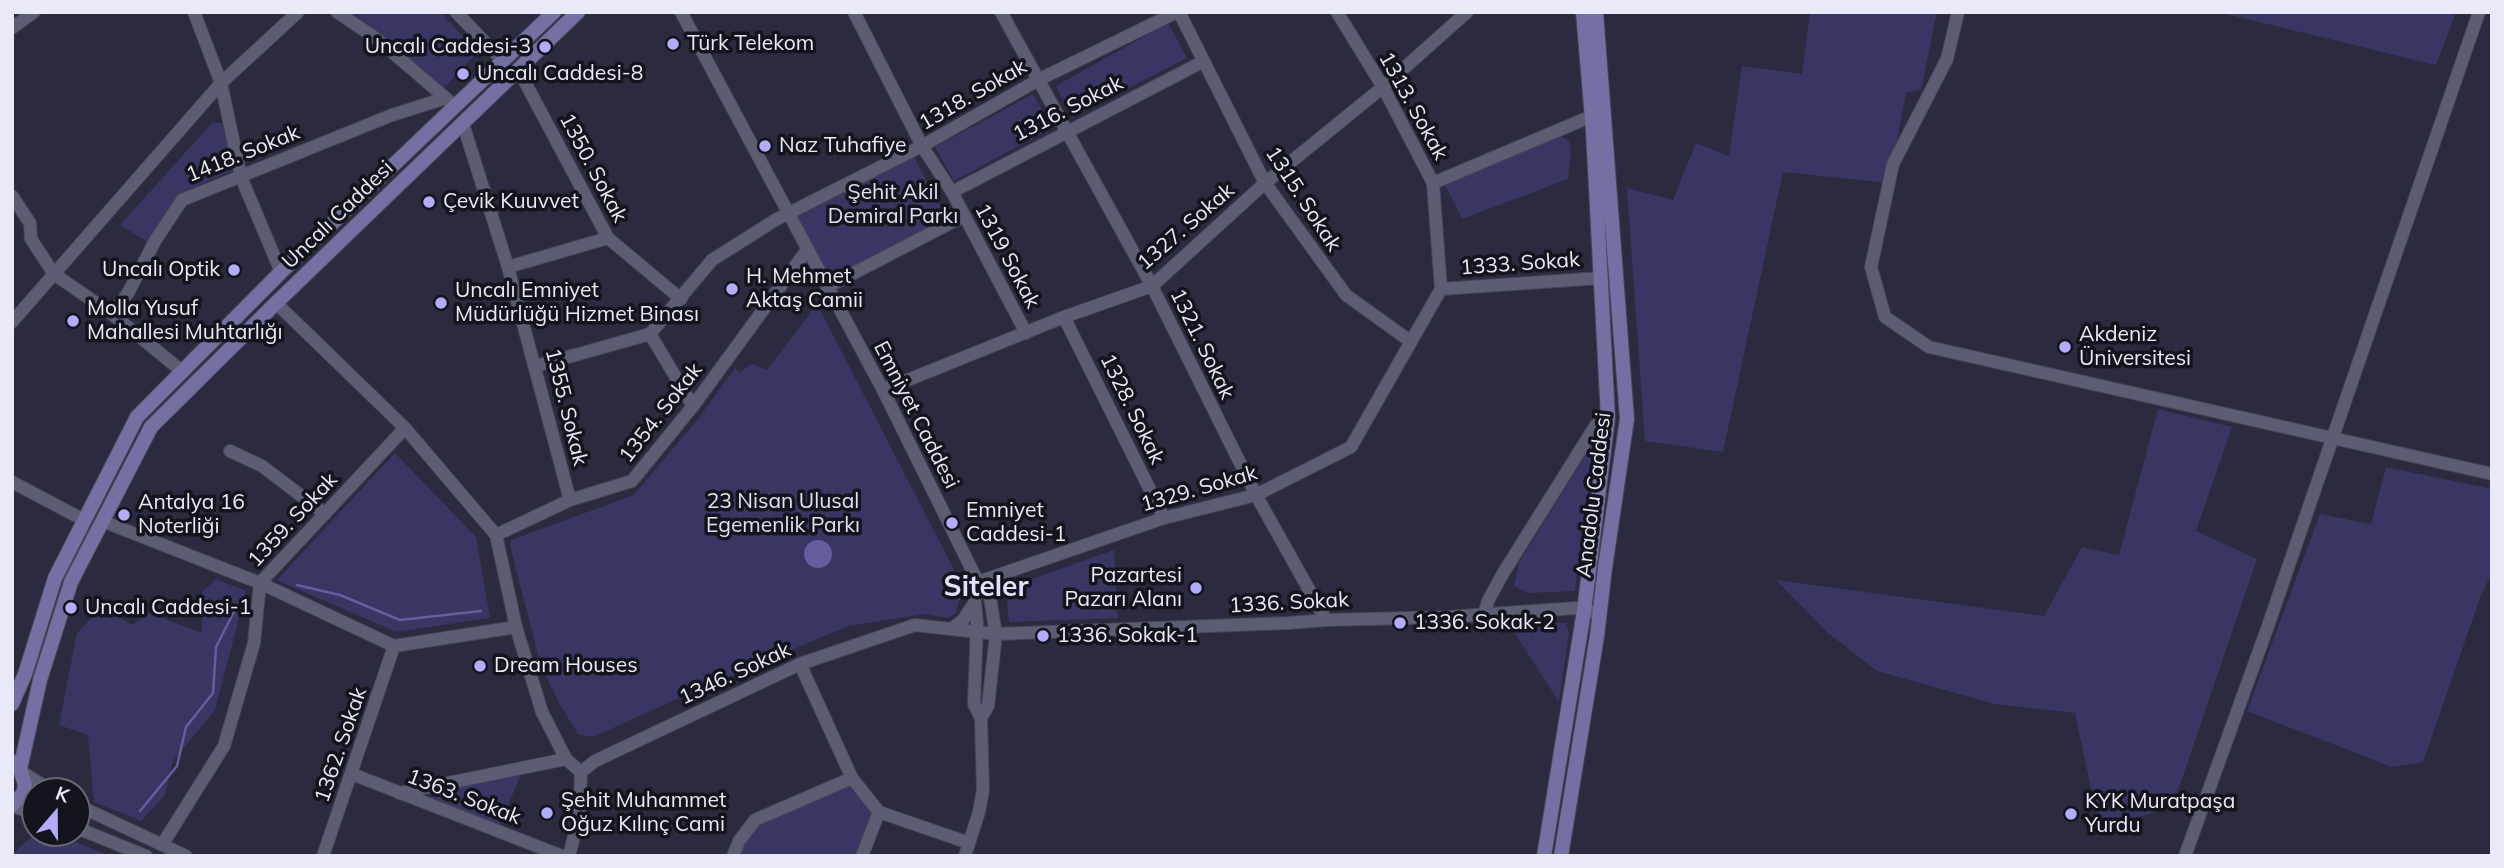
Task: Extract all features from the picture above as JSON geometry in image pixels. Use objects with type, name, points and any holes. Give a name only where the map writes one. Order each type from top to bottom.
[{"type":"main road","name":"Uncalı Caddesi","points":[[12,704],[18,671],[55,578],[137,417],[451,103],[503,61],[554,12]]},
{"type":"main road","name":"Uncalı Caddesi","points":[[12,806],[23,793],[25,785],[18,767],[40,680],[71,582],[151,427],[578,12]]},
{"type":"main road","name":"Anadolu Caddesi","points":[[1544,856],[1584,611],[1608,418],[1592,116],[1583,12]]},
{"type":"main road","name":"Anadolu Caddesi","points":[[1561,856],[1601,612],[1627,419],[1596,12]]},
{"type":"street","points":[[14,23],[34,12]]},
{"type":"street","points":[[194,12],[221,83],[241,177],[281,272]]},
{"type":"street","points":[[12,322],[221,83],[299,12]]},
{"type":"street","points":[[337,12],[377,39],[451,103]]},
{"type":"street","points":[[456,12],[503,61]]},
{"type":"street","name":"1319 Sokak","points":[[855,12],[922,146],[952,192],[1026,333]]},
{"type":"street","name":"1321. Sokak","points":[[1001,12],[1152,286],[1256,495],[1326,620]]},
{"type":"street","name":"1318. Sokak","points":[[650,334],[712,260],[789,212],[922,146],[1040,79],[1178,12]]},
{"type":"street","name":"1315. Sokak","points":[[1178,12],[1265,183],[1346,295],[1410,341]]},
{"type":"street","name":"1313. Sokak","points":[[1337,12],[1383,88],[1433,183],[1441,289]]},
{"type":"street","name":"1327. Sokak","points":[[883,390],[1064,317],[1152,286],[1265,183],[1383,88],[1467,12]]},
{"type":"street","points":[[1958,12],[1947,59],[1894,164],[1871,267],[1885,317],[1929,347],[2492,474]]},
{"type":"street","points":[[2185,856],[2479,12]]},
{"type":"street","name":"Emniyet Caddesi","points":[[685,13],[807,250],[883,390],[978,582],[989,592],[996,634],[988,706],[981,718],[983,790],[967,849]]},
{"type":"street","name":"1316. Sokak","points":[[952,192],[1204,61]]},
{"type":"street","name":"1350. Sokak","points":[[518,69],[608,239],[681,299]]},
{"type":"street","name":"1418. Sokak","points":[[111,314],[128,293],[155,241],[182,200],[392,115],[451,103]]},
{"type":"street","points":[[1433,183],[1592,116]]},
{"type":"street","name":"1355. Sokak","points":[[463,124],[508,267],[570,500]]},
{"type":"street","points":[[12,196],[30,223],[32,239],[54,274],[111,314],[183,372]]},
{"type":"street","points":[[827,287],[964,216]]},
{"type":"street","points":[[508,267],[608,239]]},
{"type":"street","name":"1354. Sokak","points":[[496,535],[570,500],[632,481],[693,406],[807,250]]},
{"type":"street","name":"1333. Sokak","points":[[1441,289],[1601,278]]},
{"type":"street","points":[[1410,341],[1441,289]]},
{"type":"street","points":[[276,303],[405,428],[496,535],[516,627],[542,712],[566,759],[581,772],[579,817],[569,856]]},
{"type":"street","name":"1328. Sokak","points":[[1064,317],[1164,518]]},
{"type":"street","points":[[536,366],[650,334],[693,406]]},
{"type":"street","name":"1329. Sokak","points":[[978,582],[1164,518],[1256,495],[1351,447],[1410,341]]},
{"type":"street","points":[[1484,615],[1502,575],[1595,425],[1608,418]]},
{"type":"street","name":"1359. Sokak","points":[[162,845],[224,746],[254,643],[260,583],[405,428]]},
{"type":"street","points":[[230,451],[262,466],[325,514]]},
{"type":"street","points":[[12,482],[83,520]]},
{"type":"street","points":[[102,521],[260,583],[394,646],[516,627]]},
{"type":"street","points":[[978,582],[974,593],[977,632],[974,704],[981,718]]},
{"type":"street","points":[[951,629],[963,620],[975,602]]},
{"type":"street","name":"1336. Sokak","points":[[996,634],[1484,615],[1576,608],[1601,612]]},
{"type":"street","name":"1346. Sokak","points":[[581,772],[595,761],[800,664],[915,625],[996,634]]},
{"type":"street","name":"1362. Sokak","points":[[323,856],[394,646]]},
{"type":"street","points":[[800,664],[852,778],[879,813],[967,849]]},
{"type":"street","points":[[399,793],[566,759]]},
{"type":"street","name":"1363. Sokak","points":[[352,774],[562,856]]},
{"type":"street","points":[[733,856],[739,841],[755,820],[852,778]]},
{"type":"street","points":[[91,812],[186,856]]},
{"type":"street","points":[[862,856],[879,813]]},
{"type":"street","points":[[91,834],[146,856]]},
{"type":"green space","points":[[351,12],[440,12],[478,52],[443,89],[382,34]]},
{"type":"green space","points":[[1810,12],[1937,12],[1921,90],[1906,93],[1889,183],[1783,172],[1723,452],[1645,441],[1627,188],[1673,200],[1696,143],[1729,156],[1742,66],[1802,74]]},
{"type":"green space","points":[[2218,12],[2456,12],[2436,65]]},
{"type":"green space","points":[[1168,23],[1187,58],[1072,117],[1056,86]]},
{"type":"green space","points":[[1033,94],[1052,128],[954,181],[935,147]]},
{"type":"green space","points":[[212,123],[222,123],[227,129],[234,170],[181,196],[170,207],[148,242],[120,225]]},
{"type":"green space","points":[[1554,137],[1569,141],[1571,151],[1568,179],[1462,219],[1445,185]]},
{"type":"green space","name":"Şehit Akil Demiral Parkı","points":[[913,155],[947,219],[828,279],[797,215]]},
{"type":"green space","name":"23 Nisan Ulusal Egemenlik Parkı","points":[[817,304],[963,587],[956,613],[948,618],[925,614],[848,626],[593,737],[578,734],[541,666],[510,546],[511,540],[634,495],[698,419],[735,368],[740,373],[751,364],[767,370]]},
{"type":"green space","points":[[2158,409],[2232,427],[2196,531],[2257,559],[2172,808],[2099,827],[2075,713],[1995,704],[1877,671],[1828,633],[1776,580],[2044,616],[2082,547],[2119,555]]},
{"type":"green space","points":[[1595,440],[1575,591],[1528,593],[1514,586],[1519,563]]},
{"type":"green space","points":[[395,453],[476,537],[490,618],[396,632],[277,580]]},
{"type":"green space","points":[[2386,467],[2492,489],[2492,573],[2481,595],[2423,762],[2392,767],[2247,711],[2320,514],[2371,524]]},
{"type":"green space","points":[[1114,550],[1118,618],[1009,622],[1006,588]]},
{"type":"green space","points":[[216,579],[246,591],[215,710],[173,761],[165,795],[141,821],[94,802],[88,735],[59,725],[77,633],[102,607],[132,625],[150,613],[202,633],[202,592]]},
{"type":"green space","points":[[1508,623],[1566,623],[1569,633],[1559,702]]},
{"type":"green space","points":[[521,774],[500,825],[432,798],[435,790]]},
{"type":"green space","points":[[849,784],[873,814],[856,856],[739,856],[745,842],[760,825]]},
{"type":"green space","points":[[21,846],[88,847],[109,856],[12,856]]},
{"type":"shaded area","points":[[818,540],[828,544],[832,554],[828,564],[818,568],[808,564],[804,554],[808,544]]},
{"type":"waterway","points":[[297,585],[340,595],[400,620],[481,611]]},
{"type":"waterway","points":[[140,811],[177,766],[186,727],[213,693],[216,647],[240,600]]},
{"type":"place","name":"Türk Telekom","points":[[673,44]]},
{"type":"place","name":"Uncalı Caddesi-3","points":[[545,47]]},
{"type":"place","name":"Uncalı Caddesi-8","points":[[463,74]]},
{"type":"place","name":"Naz Tuhafiye","points":[[765,146]]},
{"type":"place","name":"Çevik Kuuvvet","points":[[429,202]]},
{"type":"place","name":"Uncalı Optik","points":[[234,270]]},
{"type":"place","name":"H. Mehmet Aktaş Camii","points":[[732,289]]},
{"type":"place","name":"Uncalı Emniyet Müdürlüğü Hizmet Binası","points":[[441,303]]},
{"type":"place","name":"Molla Yusuf Mahallesi Muhtarlığı","points":[[73,321]]},
{"type":"place","name":"Akdeniz Üniversitesi","points":[[2065,347]]},
{"type":"place","name":"Antalya 16 Noterliği","points":[[124,515]]},
{"type":"place","name":"Emniyet Caddesi-1","points":[[952,523]]},
{"type":"place","name":"Pazartesi Pazarı Alanı","points":[[1196,588]]},
{"type":"place","name":"Uncalı Caddesi-1","points":[[71,608]]},
{"type":"place","name":"1336. Sokak-2","points":[[1400,623]]},
{"type":"place","name":"1336. Sokak-1","points":[[1043,636]]},
{"type":"place","name":"Dream Houses","points":[[480,666]]},
{"type":"place","name":"Şehit Muhammet Oğuz Kılınç Cami","points":[[547,813]]},
{"type":"place","name":"KYK Muratpaşa Yurdu","points":[[2071,814]]},
{"type":"district","name":"Siteler","points":[[986,588]]}]
